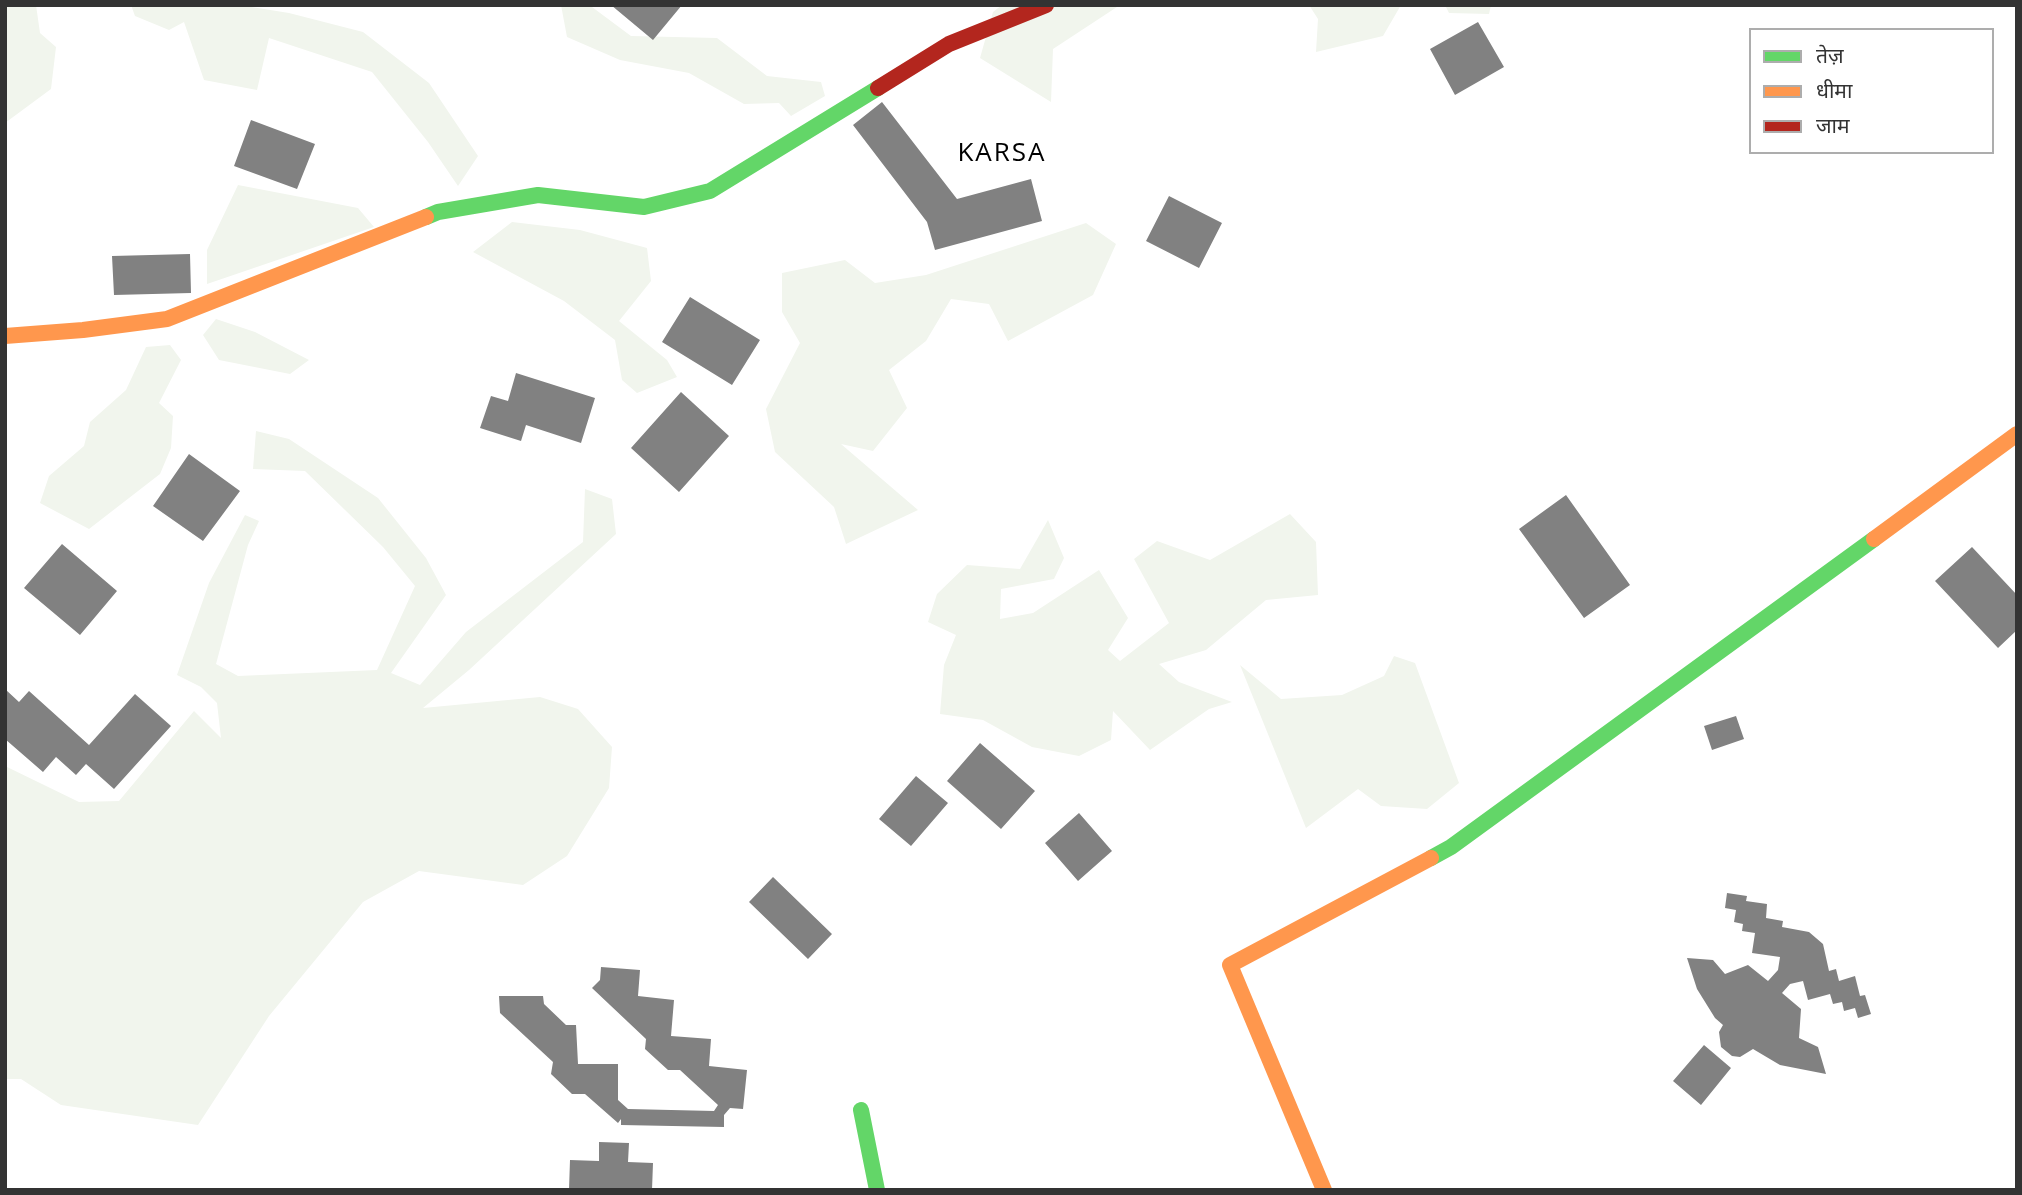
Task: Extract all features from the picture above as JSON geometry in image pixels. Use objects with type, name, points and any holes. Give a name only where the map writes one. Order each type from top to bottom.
[{"type":"street","points":[[5,336],[83,330],[167,319],[438,212],[538,195],[644,207],[710,191],[949,44],[1046,5]]},
{"type":"street","points":[[1324,1190],[1230,965],[1451,847],[2016,435]]},
{"type":"street","points":[[861,1110],[877,1190]]},
{"type":"shaded area","points":[[5,5],[36,5],[40,33],[56,47],[51,89],[5,123]]},
{"type":"shaded area","points":[[131,5],[239,5],[289,13],[363,32],[429,83],[478,156],[458,186],[428,142],[372,72],[269,38],[257,90],[204,80],[184,22],[169,30],[135,16]]},
{"type":"shaded area","points":[[561,5],[592,7],[631,36],[717,38],[767,76],[821,82],[825,96],[791,116],[779,103],[744,104],[689,73],[620,60],[567,37]]},
{"type":"shaded area","points":[[1002,5],[1120,5],[1053,49],[1051,102],[980,58],[993,12]]},
{"type":"shaded area","points":[[1309,5],[1401,5],[1383,36],[1316,52],[1318,19]]},
{"type":"shaded area","points":[[1445,5],[1491,5],[1489,14],[1449,13]]},
{"type":"shaded area","points":[[238,185],[358,208],[374,227],[207,284],[207,250]]},
{"type":"shaded area","points":[[512,222],[580,230],[647,248],[651,281],[619,321],[667,360],[677,377],[637,393],[622,380],[615,340],[564,301],[473,252]]},
{"type":"shaded area","points":[[1086,223],[1116,244],[1093,295],[1008,341],[989,304],[951,299],[926,341],[889,370],[907,408],[873,451],[841,444],[918,510],[846,544],[834,507],[775,452],[766,409],[800,343],[782,312],[782,273],[845,260],[875,283],[926,275]]},
{"type":"shaded area","points":[[216,319],[255,332],[309,360],[290,374],[219,360],[203,335]]},
{"type":"shaded area","points":[[170,345],[181,360],[159,403],[173,416],[171,448],[160,474],[89,529],[40,503],[49,476],[84,446],[90,422],[126,390],[146,347]]},
{"type":"shaded area","points":[[256,431],[289,439],[378,498],[426,558],[446,595],[391,673],[420,685],[466,632],[583,542],[585,489],[612,499],[616,534],[469,670],[423,708],[540,697],[578,709],[612,747],[609,788],[567,856],[523,885],[419,871],[363,902],[269,1016],[198,1125],[61,1105],[21,1079],[5,1079],[5,766],[79,802],[119,801],[194,711],[221,738],[217,703],[201,687],[177,675],[209,583],[245,515],[259,521],[248,545],[216,664],[238,676],[377,670],[415,586],[383,547],[305,471],[253,469]]},
{"type":"shaded area","points":[[1290,514],[1316,542],[1318,595],[1266,600],[1206,650],[1159,664],[1179,682],[1232,702],[1209,709],[1150,750],[1113,711],[1111,740],[1079,756],[1032,747],[983,720],[940,714],[944,665],[956,635],[928,622],[937,594],[967,565],[1020,569],[1048,520],[1064,558],[1054,579],[1001,589],[1000,619],[1033,613],[1099,570],[1128,618],[1108,650],[1120,661],[1169,623],[1134,559],[1157,541],[1210,560]]},
{"type":"shaded area","points":[[1394,656],[1415,663],[1459,783],[1427,809],[1381,806],[1358,789],[1306,828],[1240,665],[1281,699],[1342,695],[1384,676]]},
{"type":"building","points":[[611,5],[682,5],[653,40]]},
{"type":"building","points":[[1478,22],[1504,67],[1455,95],[1430,49]]},
{"type":"building","points":[[882,102],[957,199],[1031,179],[1042,221],[935,250],[927,222],[853,125]]},
{"type":"building","points":[[251,120],[315,144],[297,189],[234,166]]},
{"type":"building","points":[[1169,196],[1222,223],[1199,268],[1146,241]]},
{"type":"building","points":[[190,254],[191,293],[114,295],[112,256]]},
{"type":"building","points":[[690,297],[760,340],[732,385],[662,342]]},
{"type":"building","points":[[516,373],[595,398],[581,443],[526,425],[521,441],[480,428],[491,396],[508,401]]},
{"type":"building","points":[[681,392],[729,436],[679,492],[631,448]]},
{"type":"building","points":[[189,454],[240,491],[203,541],[153,506]]},
{"type":"building","points":[[1566,495],[1630,585],[1584,618],[1519,529]]},
{"type":"building","points":[[62,544],[117,591],[80,635],[24,588]]},
{"type":"building","points":[[1972,547],[2017,595],[2017,630],[1998,648],[1935,581]]},
{"type":"building","points":[[5,689],[19,702],[29,691],[89,745],[135,694],[171,726],[114,789],[86,764],[76,775],[56,757],[43,772],[5,739]]},
{"type":"building","points":[[1736,716],[1744,739],[1712,750],[1704,726]]},
{"type":"building","points":[[980,743],[1035,791],[1001,829],[947,781]]},
{"type":"building","points":[[916,776],[948,803],[911,846],[879,819]]},
{"type":"building","points":[[1079,813],[1112,851],[1078,881],[1045,843]]},
{"type":"building","points":[[773,877],[832,934],[808,959],[749,902]]},
{"type":"building","points":[[1727,893],[1747,896],[1746,901],[1767,904],[1766,918],[1783,921],[1782,927],[1809,932],[1823,944],[1829,971],[1836,969],[1839,981],[1855,976],[1860,996],[1865,995],[1871,1014],[1858,1018],[1855,1008],[1844,1011],[1842,1002],[1833,1004],[1830,994],[1808,1000],[1803,981],[1790,984],[1782,993],[1801,1009],[1799,1038],[1818,1047],[1826,1074],[1780,1065],[1753,1049],[1740,1057],[1732,1056],[1721,1047],[1719,1032],[1723,1025],[1715,1018],[1697,989],[1687,958],[1713,960],[1725,974],[1748,965],[1768,981],[1778,970],[1780,957],[1752,953],[1755,933],[1742,931],[1743,924],[1734,922],[1736,910],[1725,908]]},
{"type":"building","points":[[601,967],[640,970],[638,996],[674,1000],[671,1036],[711,1039],[709,1066],[747,1070],[743,1109],[730,1108],[724,1115],[724,1127],[621,1125],[621,1119],[618,1123],[585,1094],[572,1094],[551,1074],[553,1062],[500,1013],[499,996],[543,996],[544,1004],[566,1025],[576,1025],[578,1064],[618,1064],[618,1100],[628,1109],[714,1111],[718,1105],[680,1070],[668,1070],[645,1049],[646,1039],[592,988],[600,980]]},
{"type":"building","points":[[1704,1045],[1731,1068],[1701,1105],[1673,1081]]},
{"type":"building","points":[[599,1142],[629,1143],[628,1162],[653,1163],[652,1190],[569,1190],[570,1160],[599,1161]]},
{"type":"traffic: fast","points":[[426,217],[438,212],[538,195],[644,207],[710,191],[878,88]]},
{"type":"traffic: fast","points":[[1431,858],[1451,847],[1874,539]]},
{"type":"traffic: fast","points":[[861,1110],[877,1190]]},
{"type":"traffic: slow","points":[[5,336],[83,330],[167,319],[426,217]]},
{"type":"traffic: slow","points":[[1874,539],[2017,434]]},
{"type":"traffic: slow","points":[[1324,1190],[1230,965],[1431,858]]},
{"type":"traffic: jam","points":[[878,88],[949,44],[1046,5]]},
{"type":"district","name":"KARSA","points":[[1002,154]]}]
